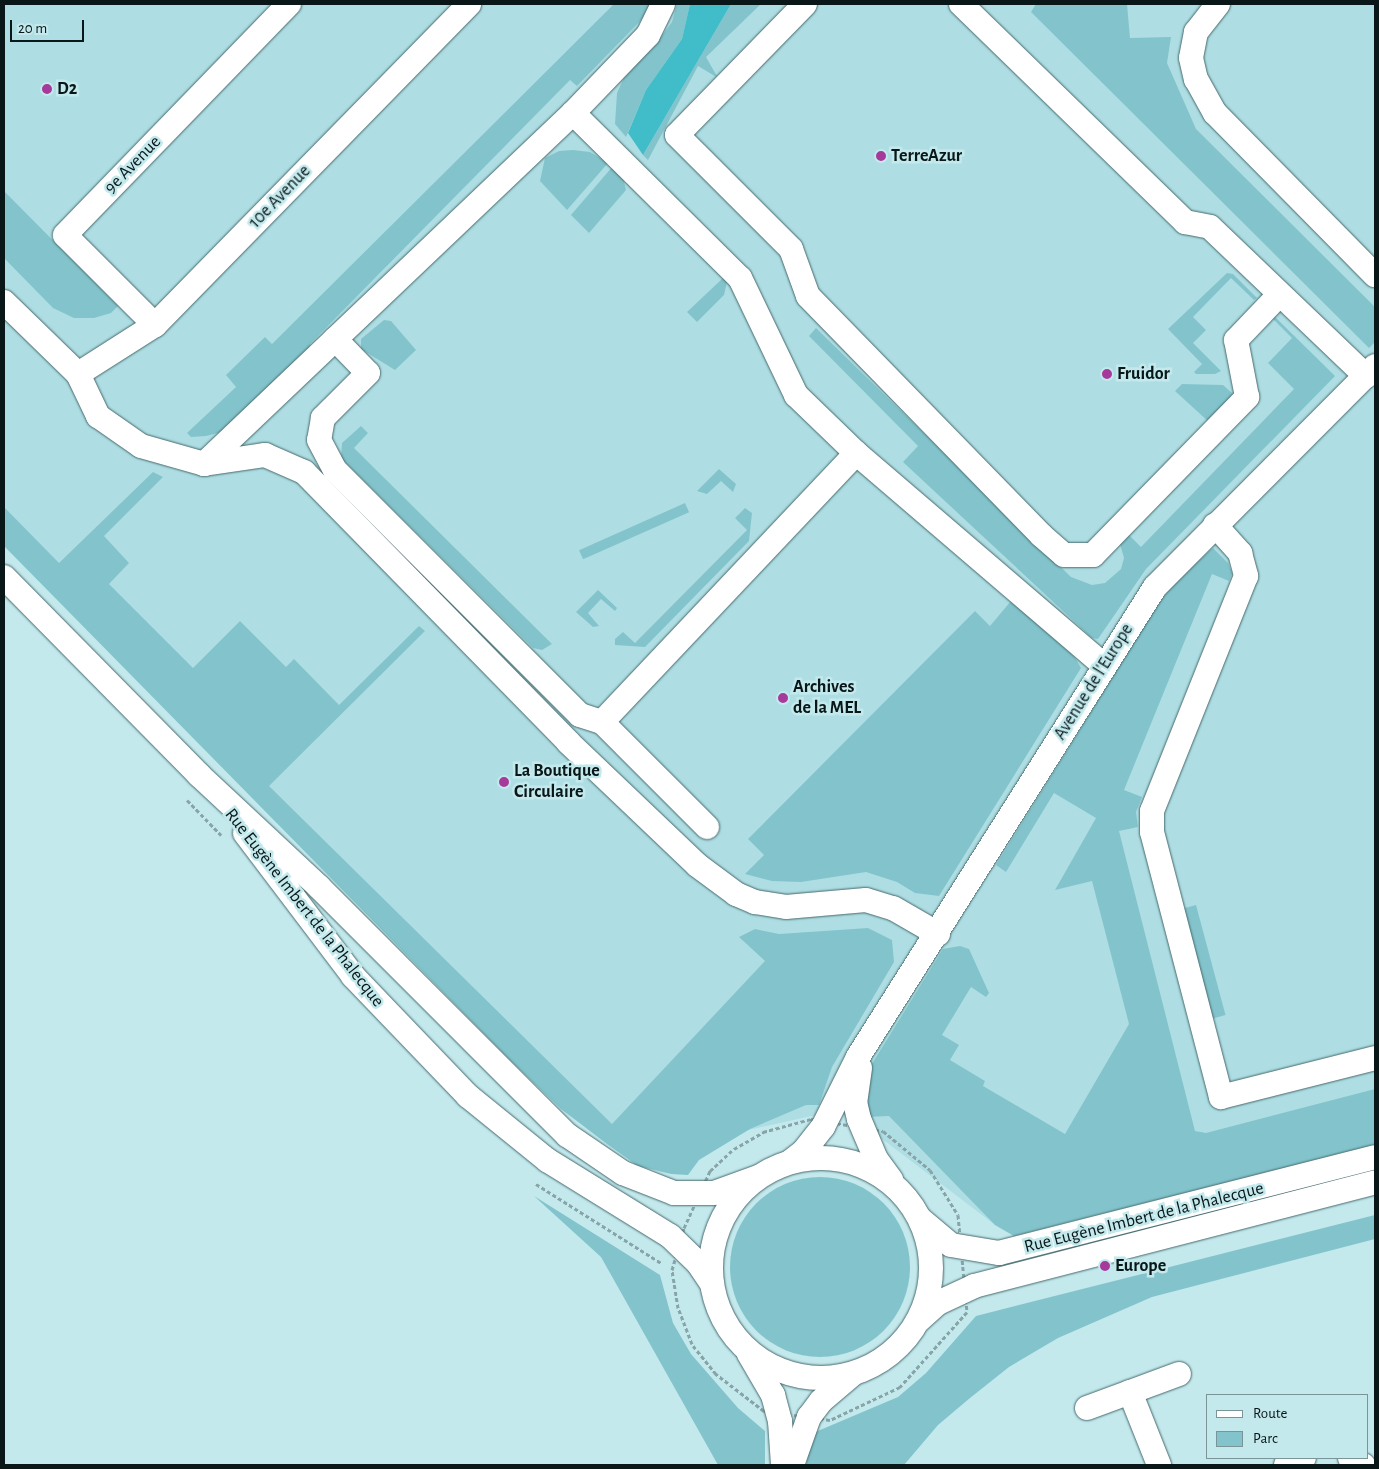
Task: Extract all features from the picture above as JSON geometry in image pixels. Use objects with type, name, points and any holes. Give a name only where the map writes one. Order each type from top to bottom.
[{"type":"street","name":"9e Avenue","points":[[155,325],[65,235],[289,4]]},
{"type":"street","name":"10e Avenue","points":[[78,374],[155,325],[469,4]]},
{"type":"street","points":[[204,464],[573,113],[648,35],[663,4]]},
{"type":"street","points":[[805,4],[676,135],[791,249],[808,296],[1064,555],[1093,555],[1247,397],[1236,340],[1279,295]]},
{"type":"street","points":[[961,4],[1185,222],[1210,227],[1279,295],[1371,371]]},
{"type":"street","points":[[1218,4],[1196,32],[1191,58],[1196,79],[1215,114],[1375,275]]},
{"type":"street","points":[[573,113],[740,278],[796,395],[856,453],[1104,666]]},
{"type":"street","points":[[4,302],[78,374],[98,416],[140,446],[204,464],[265,455],[304,472],[568,742],[697,865],[736,894],[755,902],[786,907],[866,900],[894,908],[938,934]]},
{"type":"street","points":[[335,339],[368,373],[323,418],[319,440],[335,470],[580,714],[602,722],[707,826]]},
{"type":"street","name":"Avenue de l'Europe","points":[[790,1162],[809,1146],[826,1122],[849,1072],[938,934],[1155,587],[1371,371]]},
{"type":"street","points":[[602,722],[856,453]]},
{"type":"street","points":[[1215,526],[1240,553],[1246,576],[1152,811],[1152,832],[1220,1097],[1375,1058]]},
{"type":"street","name":"Rue Eugène Imbert de la Phalecque","points":[[4,577],[199,775],[319,888],[567,1135],[622,1174],[650,1186],[674,1193],[699,1195],[736,1187],[790,1162]]},
{"type":"street","name":"Rue Eugène Imbert de la Phalecque","points":[[199,775],[353,976],[468,1096],[547,1160],[680,1244],[698,1263],[712,1284]]},
{"type":"street","name":"Avenue de l'Europe","points":[[869,1042],[856,1083],[855,1102],[862,1129],[876,1160],[919,1219]]},
{"type":"street","name":"Rue Eugène Imbert de la Phalecque","points":[[919,1219],[939,1237],[961,1248],[983,1253],[1022,1249],[1375,1157]]},
{"type":"street","points":[[790,1162],[819,1158],[848,1162],[875,1172],[899,1190]]},
{"type":"street","points":[[758,1177],[730,1205],[718,1230],[711,1256],[712,1284],[722,1316],[742,1344],[773,1395],[778,1413],[783,1465]]},
{"type":"street","name":"Rue Eugène Imbert de la Phalecque","points":[[917,1321],[938,1303],[965,1289],[1375,1182]]},
{"type":"street","points":[[792,1465],[809,1417],[821,1401],[857,1372],[893,1351],[917,1321],[929,1287],[931,1264],[928,1241],[919,1219]]},
{"type":"street","points":[[742,1344],[764,1362],[802,1376],[830,1377],[857,1372]]},
{"type":"street","points":[[1087,1408],[1179,1374]]},
{"type":"street","points":[[1130,1392],[1158,1465]]},
{"type":"street","points":[[1286,1465],[1301,1459]]},
{"type":"path","points":[[811,1119],[883,1132],[930,1170],[958,1215],[967,1312],[900,1388],[830,1420],[764,1411],[716,1374],[692,1344],[678,1308],[672,1270],[699,1195],[710,1171],[741,1144],[763,1132],[811,1119]]},
{"type":"shaded area","points":[[4,4],[1375,4],[1375,1145],[1014,1236],[995,1225],[843,1109],[662,1149],[621,1147],[4,540]]},
{"type":"shaded area","points":[[690,4],[731,4],[643,155],[628,133],[646,90],[682,39]]},
{"type":"green space","points":[[614,4],[651,4],[648,13],[577,86],[570,80],[310,344],[309,353],[226,431],[206,436],[191,437],[187,433],[236,387],[226,375],[265,337],[272,344]]},
{"type":"green space","points":[[677,4],[690,4],[682,39],[646,90],[626,137],[615,124],[617,93],[627,71],[653,48],[672,22]]},
{"type":"green space","points":[[731,4],[761,4],[706,57],[718,78],[698,66],[648,160],[643,155]]},
{"type":"green space","points":[[1036,4],[1127,4],[1130,38],[1171,37],[1167,63],[1196,129],[1375,307],[1375,342],[1369,348],[1031,12]]},
{"type":"green space","points":[[559,151],[590,152],[608,163],[567,210],[540,181],[545,158]]},
{"type":"green space","points":[[613,166],[623,178],[626,190],[589,233],[571,215]]},
{"type":"green space","points":[[4,191],[118,306],[111,313],[94,318],[74,318],[53,308],[4,258]]},
{"type":"green space","points":[[1227,273],[1233,274],[1257,298],[1254,300],[1231,278],[1193,317],[1206,330],[1193,343],[1221,371],[1215,374],[1196,374],[1194,372],[1202,364],[1168,329]]},
{"type":"green space","points":[[723,278],[727,282],[724,295],[697,322],[687,312]]},
{"type":"green space","points":[[1273,315],[1335,376],[1146,569],[1098,639],[1092,638],[903,462],[918,446],[809,336],[816,328],[1071,577],[1092,585],[1105,583],[1121,569],[1124,558],[1120,544],[1128,534],[1141,547],[1294,389],[1268,363],[1292,338],[1271,317]]},
{"type":"green space","points":[[384,320],[391,321],[416,350],[395,370],[361,349],[361,339]]},
{"type":"green space","points":[[1182,384],[1223,385],[1232,393],[1231,401],[1210,423],[1175,391]]},
{"type":"green space","points":[[361,426],[368,433],[354,448],[552,644],[542,650],[533,648],[341,458],[342,443]]},
{"type":"green space","points":[[719,469],[736,484],[733,492],[721,481],[707,494],[697,491]]},
{"type":"green space","points":[[153,472],[163,477],[104,536],[129,563],[109,584],[193,668],[240,621],[286,667],[294,659],[339,705],[419,626],[425,631],[269,786],[612,1124],[765,961],[739,937],[755,929],[779,934],[868,928],[892,940],[894,962],[832,1067],[819,1105],[806,1105],[750,1129],[699,1160],[688,1175],[671,1174],[638,1166],[561,1109],[509,1059],[4,546],[4,507],[59,563]]},
{"type":"green space","points":[[685,503],[689,512],[583,559],[579,550]]},
{"type":"green space","points":[[745,508],[752,513],[749,541],[645,647],[615,645],[615,639],[623,632],[635,643],[747,530],[735,518]]},
{"type":"green space","points":[[1213,548],[1228,563],[1232,573],[1229,581],[1212,574],[1124,790],[1142,797],[1136,812],[1138,827],[1119,831],[1195,1131],[1206,1133],[1375,1089],[1375,1145],[1014,1236],[995,1225],[889,1116],[866,1117],[865,1085],[870,1067],[943,949],[960,946],[969,949],[989,993],[986,997],[971,987],[942,1035],[959,1045],[950,1060],[985,1081],[983,1086],[1065,1134],[1129,1024],[1092,881],[1055,890],[1096,818],[1054,793],[1006,872],[996,865],[1152,614],[1172,585]]},
{"type":"green space","points":[[598,590],[617,608],[615,611],[601,599],[588,613],[599,626],[593,627],[576,612]]},
{"type":"green space","points":[[1011,601],[1074,656],[1081,668],[939,896],[915,893],[897,882],[866,872],[801,882],[772,881],[745,874],[764,855],[748,839],[975,611],[990,626]]},
{"type":"green space","points":[[1196,905],[1226,1015],[1207,1020],[1178,910]]},
{"type":"green space","points":[[811,1177],[829,1177],[855,1183],[884,1203],[904,1232],[909,1249],[909,1285],[904,1302],[884,1331],[855,1351],[838,1356],[811,1357],[794,1354],[777,1347],[750,1324],[740,1310],[733,1293],[730,1276],[730,1258],[733,1241],[740,1224],[763,1197],[777,1187],[794,1180]]},
{"type":"green space","points":[[534,1196],[660,1275],[673,1323],[691,1354],[738,1408],[765,1431],[765,1465],[718,1465],[601,1257]]},
{"type":"green space","points":[[1375,1215],[1375,1239],[1152,1297],[1058,1338],[1009,1367],[970,1398],[938,1425],[904,1465],[806,1465],[813,1433],[898,1397],[926,1373],[976,1316]]},
{"type":"place","name":"D2","points":[[47,89]]},
{"type":"place","name":"TerreAzur","points":[[881,156]]},
{"type":"place","name":"Fruidor","points":[[1107,374]]},
{"type":"place","name":"Archives de la MEL","points":[[783,698]]},
{"type":"place","name":"La Boutique Circulaire","points":[[504,782]]},
{"type":"place","name":"Europe","points":[[1105,1266]]}]
